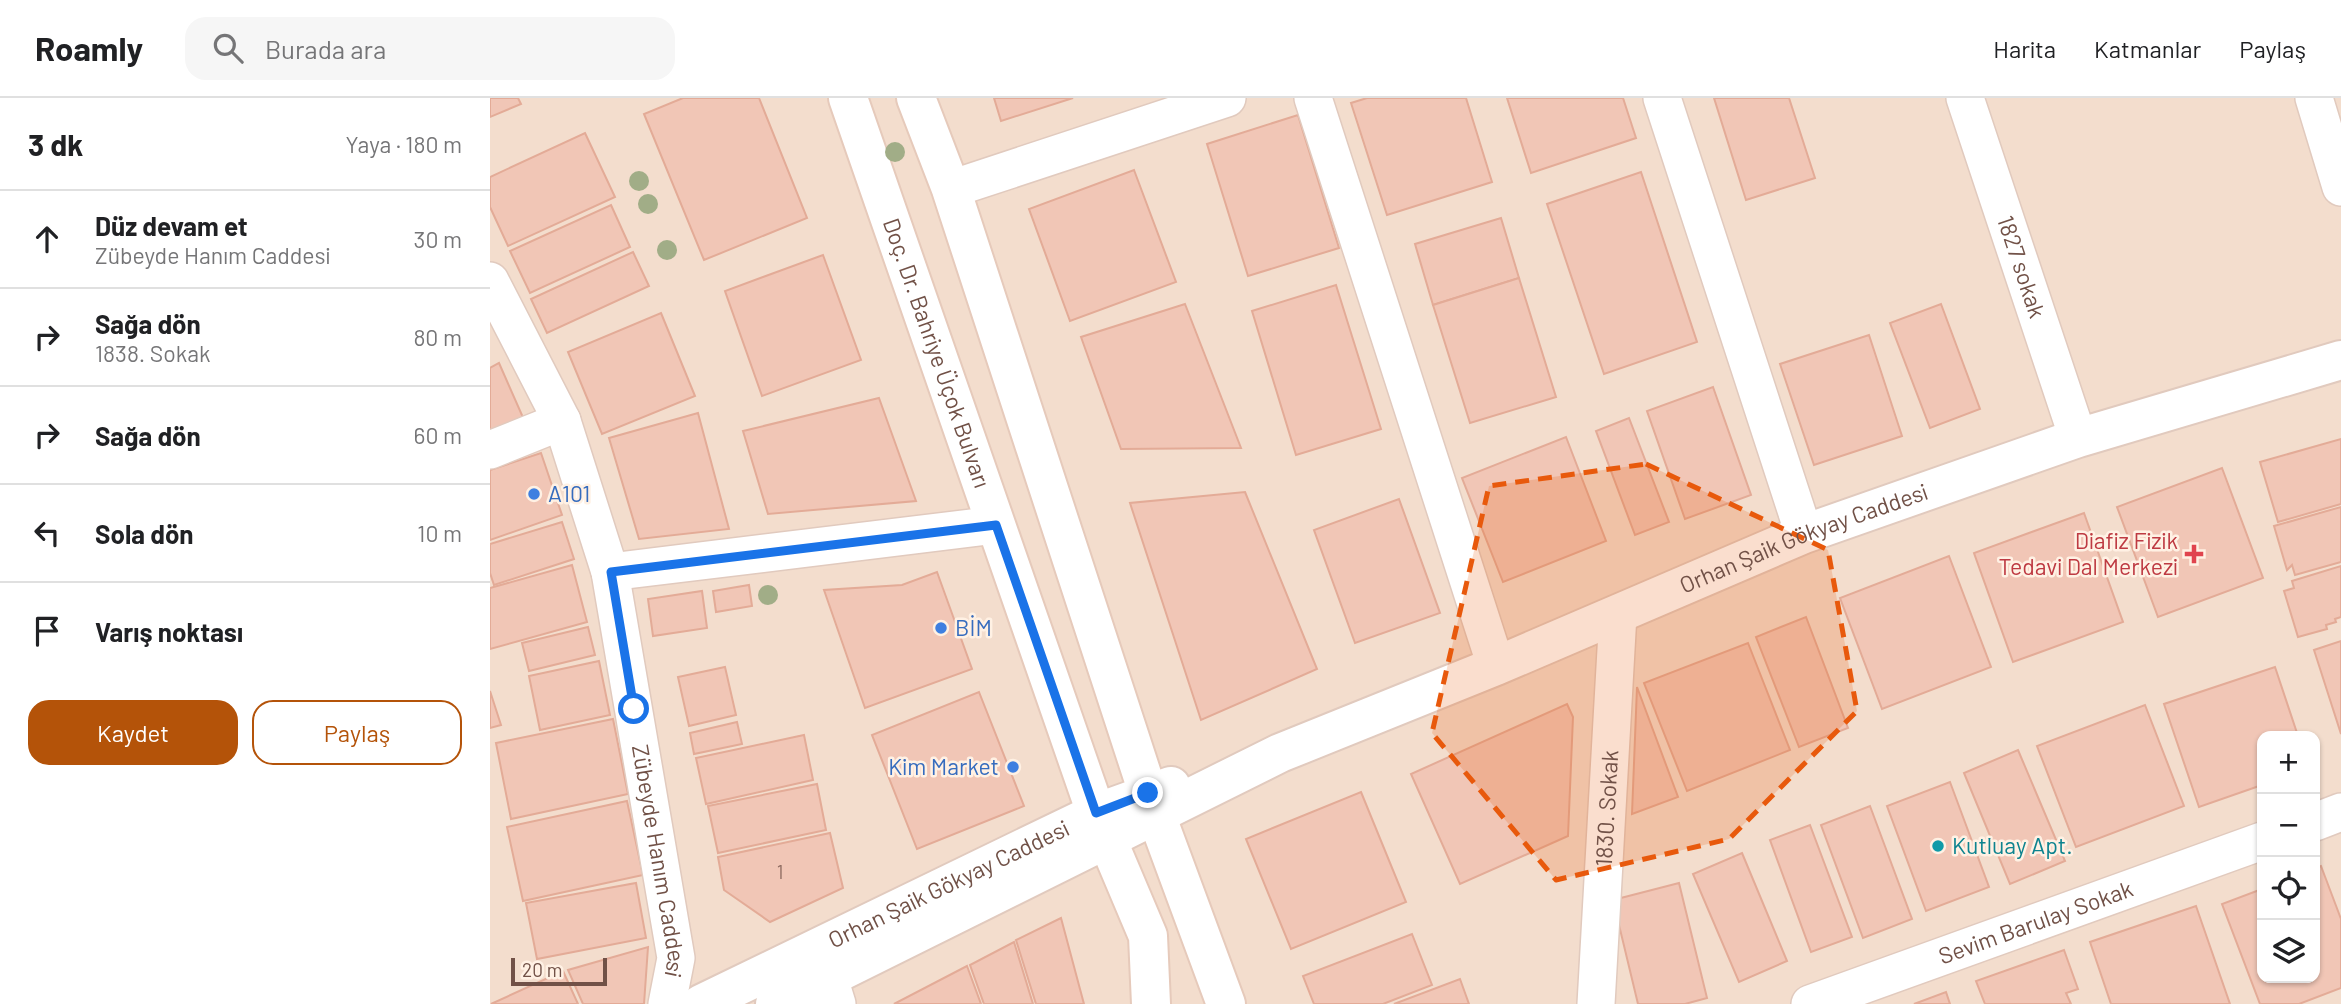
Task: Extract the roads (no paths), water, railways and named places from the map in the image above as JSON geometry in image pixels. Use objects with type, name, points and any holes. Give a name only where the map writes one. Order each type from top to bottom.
[{"type":"street","name":"Doç. Dr. Bahriye Üçok Bulvarı","points":[[848,98],[1102,826],[1148,936],[1151,1004]]},
{"type":"street","points":[[916,98],[951,189],[1152,805],[1226,1004]]},
{"type":"street","points":[[951,189],[1227,98]]},
{"type":"street","points":[[1312,98],[1496,666]]},
{"type":"street","points":[[1662,98],[1804,534]]},
{"type":"street","name":"1827 sokak","points":[[1965,98],[2078,438]]},
{"type":"street","points":[[2314,98],[2341,187]]},
{"type":"street","name":"Zübeyde Hanım Caddesi","points":[[490,281],[562,421],[611,572],[676,958],[667,1004]]},
{"type":"street","name":"Orhan Şaik Gökyay Caddesi","points":[[701,1004],[1102,826],[1496,666],[1804,534],[2078,438],[2341,360]]},
{"type":"street","points":[[490,450],[562,421]]},
{"type":"street","points":[[611,572],[996,525]]},
{"type":"street","name":"1830. Sokak","points":[[1596,1004],[1618,614]]},
{"type":"street","points":[[2320,820],[2341,812]]},
{"type":"street","name":"Orhan Şaik Gökyay Caddesi","points":[[775,1004],[833,991],[1102,826]]},
{"type":"street","name":"Sevim Barulay Sokak","points":[[1810,1004],[2257,843]]},
{"type":"place","name":"A101","points":[[534,494]]},
{"type":"place","name":"Diafiz Fizik Tedavi Dal Merkezi","points":[[2194,554]]},
{"type":"place","name":"BİM","points":[[941,628]]},
{"type":"place","name":"Kim Market","points":[[1013,767]]},
{"type":"place","name":"Kutluay Apt.","points":[[1938,846]]}]
